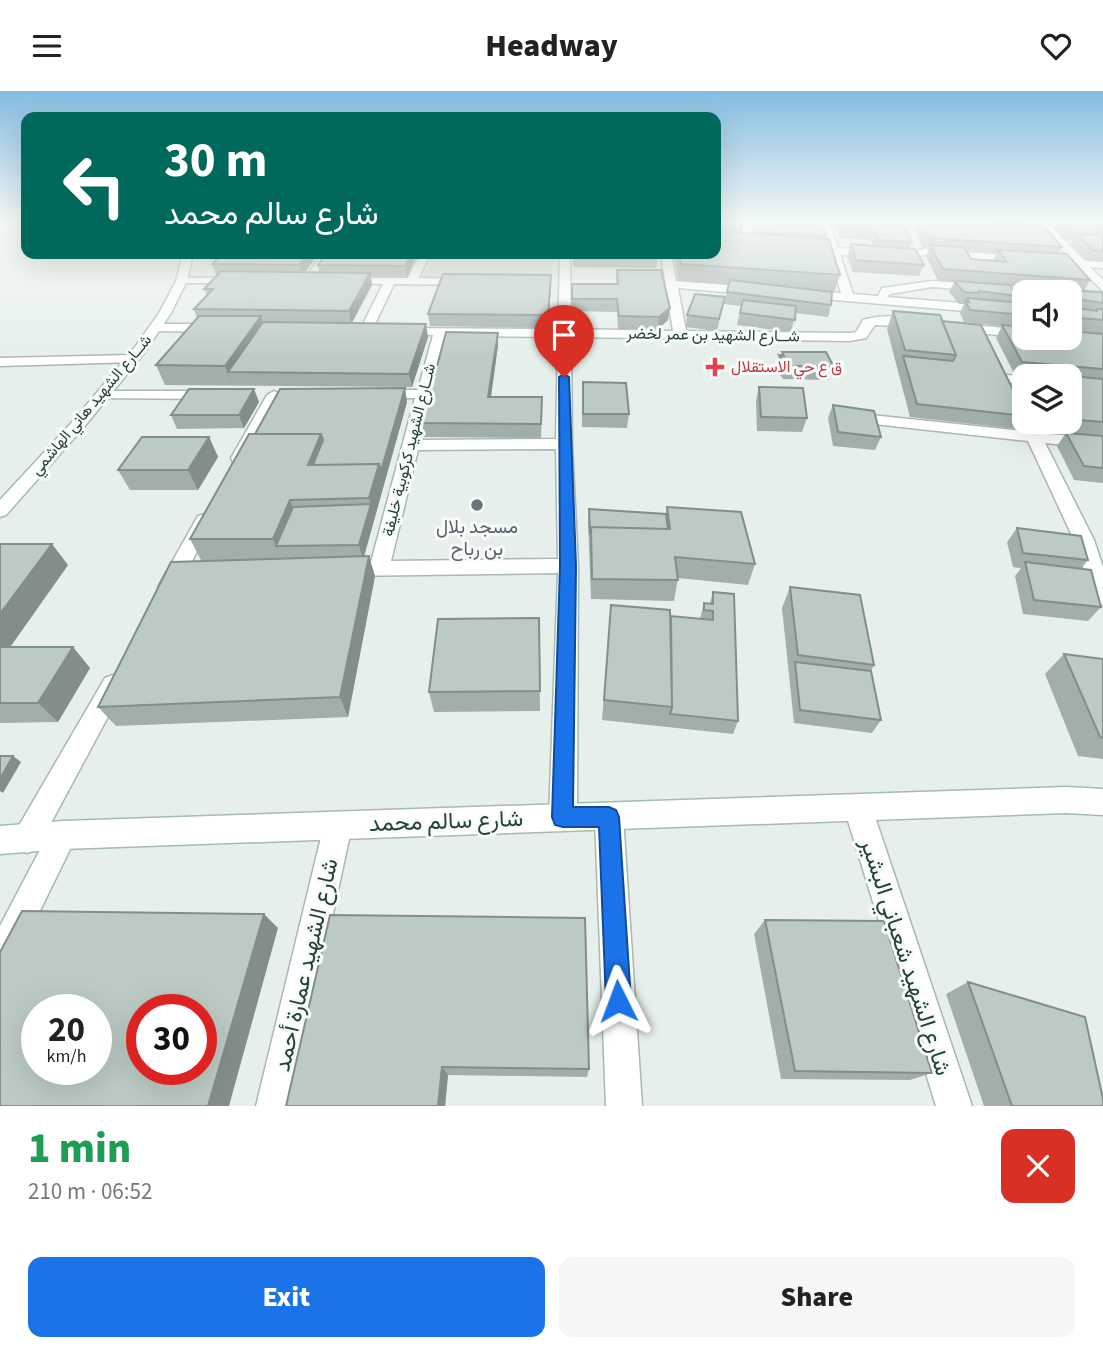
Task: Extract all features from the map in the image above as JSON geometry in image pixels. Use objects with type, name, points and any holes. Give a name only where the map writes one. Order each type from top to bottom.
[{"type":"street","name":"شــارع الشهيد هاني الهاشمي","points":[[0,511],[103,395],[156,328],[181,281],[185,267]]},
{"type":"street","points":[[297,280],[317,280],[322,267]]},
{"type":"street","points":[[412,281],[419,267]]},
{"type":"street","points":[[562,267],[558,284],[564,332],[568,566],[563,817]]},
{"type":"street","points":[[668,267],[680,334]]},
{"type":"street","points":[[839,267],[848,297]]},
{"type":"street","points":[[903,267],[879,300],[874,309],[873,320],[941,325],[983,336],[1012,335]]},
{"type":"street","points":[[924,267],[942,305],[941,325]]},
{"type":"street","points":[[969,267],[1012,281]]},
{"type":"street","points":[[1083,267],[1103,287]]},
{"type":"street","points":[[181,281],[257,280]]},
{"type":"street","points":[[336,280],[478,282]]},
{"type":"street","name":"شــارع الشهيد بن عمر لخضر","points":[[390,281],[359,330],[850,337],[861,335],[873,320]]},
{"type":"street","points":[[671,284],[766,291]]},
{"type":"street","points":[[793,293],[1012,311]]},
{"type":"street","points":[[156,328],[226,328]]},
{"type":"street","name":"شــارع الشهيد كركوبية خليفة","points":[[379,568],[440,332]]},
{"type":"street","points":[[0,362],[131,359]]},
{"type":"street","points":[[369,394],[423,394]]},
{"type":"street","points":[[103,395],[234,395]]},
{"type":"street","points":[[228,477],[274,395]]},
{"type":"street","points":[[871,420],[1012,429]]},
{"type":"street","points":[[1033,434],[1093,541],[1103,597]]},
{"type":"street","points":[[1052,434],[1103,444]]},
{"type":"street","points":[[410,445],[564,444]]},
{"type":"street","points":[[156,608],[215,501]]},
{"type":"street","points":[[325,569],[568,566]]},
{"type":"street","points":[[176,572],[203,571]]},
{"type":"street","points":[[13,840],[122,669]]},
{"type":"street","name":"شارع سالم محمد","points":[[13,840],[63,835],[563,817],[1066,800],[1103,802]]},
{"type":"street","name":"شارع الشهيد شعباني البشير","points":[[858,808],[954,1106]]},
{"type":"street","points":[[609,817],[624,1106]]},
{"type":"street","name":"شارع الشهيد عمارة أحمد","points":[[274,1106],[338,825]]},
{"type":"street","points":[[0,959],[63,835]]},
{"type":"shaded area","points":[[427,267],[552,267],[552,280],[423,278]]},
{"type":"building","points":[[730,267],[838,267],[840,275]]},
{"type":"building","points":[[1079,267],[1090,280],[943,269]]},
{"type":"building","points":[[617,270],[661,270],[670,308],[659,317],[619,316],[617,299],[572,299],[572,284],[618,284]]},
{"type":"building","points":[[221,271],[370,273],[349,311],[194,309],[213,289],[204,289]]},
{"type":"building","points":[[443,274],[551,275],[548,315],[428,314]]},
{"type":"building","points":[[730,280],[832,292],[831,305],[727,292]]},
{"type":"building","points":[[954,281],[1010,285],[1012,288],[1012,295],[964,292]]},
{"type":"building","points":[[1082,291],[1101,292],[1103,303],[1082,300]]},
{"type":"building","points":[[695,294],[725,297],[719,319],[687,315]]},
{"type":"building","points":[[967,298],[1012,302],[1012,314],[970,310],[965,301],[969,302]]},
{"type":"building","points":[[743,300],[796,306],[795,320],[740,313]]},
{"type":"building","points":[[1082,309],[1103,309],[1103,320],[1082,318]]},
{"type":"building","points":[[893,311],[940,315],[956,355],[905,350]]},
{"type":"building","points":[[199,316],[261,316],[225,366],[156,365]]},
{"type":"building","points":[[942,321],[981,325],[1012,388],[1012,415],[917,404],[903,356],[953,361],[956,355]]},
{"type":"building","points":[[263,322],[426,324],[409,374],[228,372]]},
{"type":"building","points":[[1002,325],[1012,326],[1012,344]]},
{"type":"building","points":[[446,332],[498,333],[488,397],[542,397],[541,424],[422,423]]},
{"type":"building","points":[[1082,332],[1103,334],[1103,369],[1082,367],[1082,364],[1022,362],[1016,350],[1082,350]]},
{"type":"building","points":[[782,352],[826,352],[834,367],[787,366],[779,355],[784,356]]},
{"type":"building","points":[[1082,377],[1103,379],[1103,422],[1082,420]]},
{"type":"building","points":[[583,382],[626,383],[629,414],[583,414]]},
{"type":"building","points":[[759,387],[803,388],[807,418],[761,417]]},
{"type":"building","points":[[405,388],[381,471],[379,464],[313,465],[323,440],[321,434],[255,434],[280,389]]},
{"type":"building","points":[[189,389],[254,389],[239,415],[171,415]]},
{"type":"building","points":[[833,405],[874,411],[881,437],[838,432]]},
{"type":"building","points":[[249,434],[321,434],[308,465],[379,464],[369,498],[290,500],[273,539],[190,539]]},
{"type":"building","points":[[1067,434],[1103,436],[1103,468],[1084,466]]},
{"type":"building","points":[[142,437],[209,437],[188,470],[118,470]]},
{"type":"building","points":[[371,504],[359,545],[276,546],[293,507]]},
{"type":"building","points":[[667,507],[741,512],[755,564],[675,557],[678,580],[592,579],[591,527],[670,529]]},
{"type":"building","points":[[589,509],[666,514],[668,529],[591,527],[590,534]]},
{"type":"building","points":[[1017,528],[1081,536],[1088,560],[1023,553]]},
{"type":"building","points":[[0,544],[52,544],[0,614]]},
{"type":"building","points":[[369,556],[340,697],[98,707],[171,562]]},
{"type":"building","points":[[1025,562],[1091,570],[1101,607],[1034,600]]},
{"type":"building","points":[[790,587],[860,595],[874,665],[798,655]]},
{"type":"building","points":[[713,592],[734,594],[738,721],[670,714],[671,616],[713,620],[713,611],[704,610],[704,603],[713,604]]},
{"type":"building","points":[[611,605],[670,610],[672,707],[604,700]]},
{"type":"building","points":[[539,618],[540,691],[429,692],[438,619]]},
{"type":"building","points":[[0,647],[73,647],[38,703],[0,703]]},
{"type":"building","points":[[1064,654],[1103,659],[1103,738],[1100,737]]},
{"type":"building","points":[[795,662],[871,671],[881,720],[800,710]]},
{"type":"building","points":[[0,756],[13,756],[0,779]]},
{"type":"building","points":[[22,911],[264,914],[217,1075],[217,994],[126,994],[126,1085],[214,1085],[208,1106],[0,1106],[0,952]]},
{"type":"building","points":[[330,915],[585,918],[589,1069],[442,1067],[438,1106],[286,1106]]},
{"type":"building","points":[[765,920],[884,921],[932,1073],[795,1071]]},
{"type":"building","points":[[968,982],[1085,1017],[1103,1106],[1012,1106]]},
{"type":"place","name":"ق ع حي الاستقلال","points":[[715,367]]},
{"type":"place","name":"مسجد بلال بن رباح","points":[[477,505]]},
{"type":"route","points":[[564,377],[568,566],[563,817],[609,817],[618,1001]]}]
